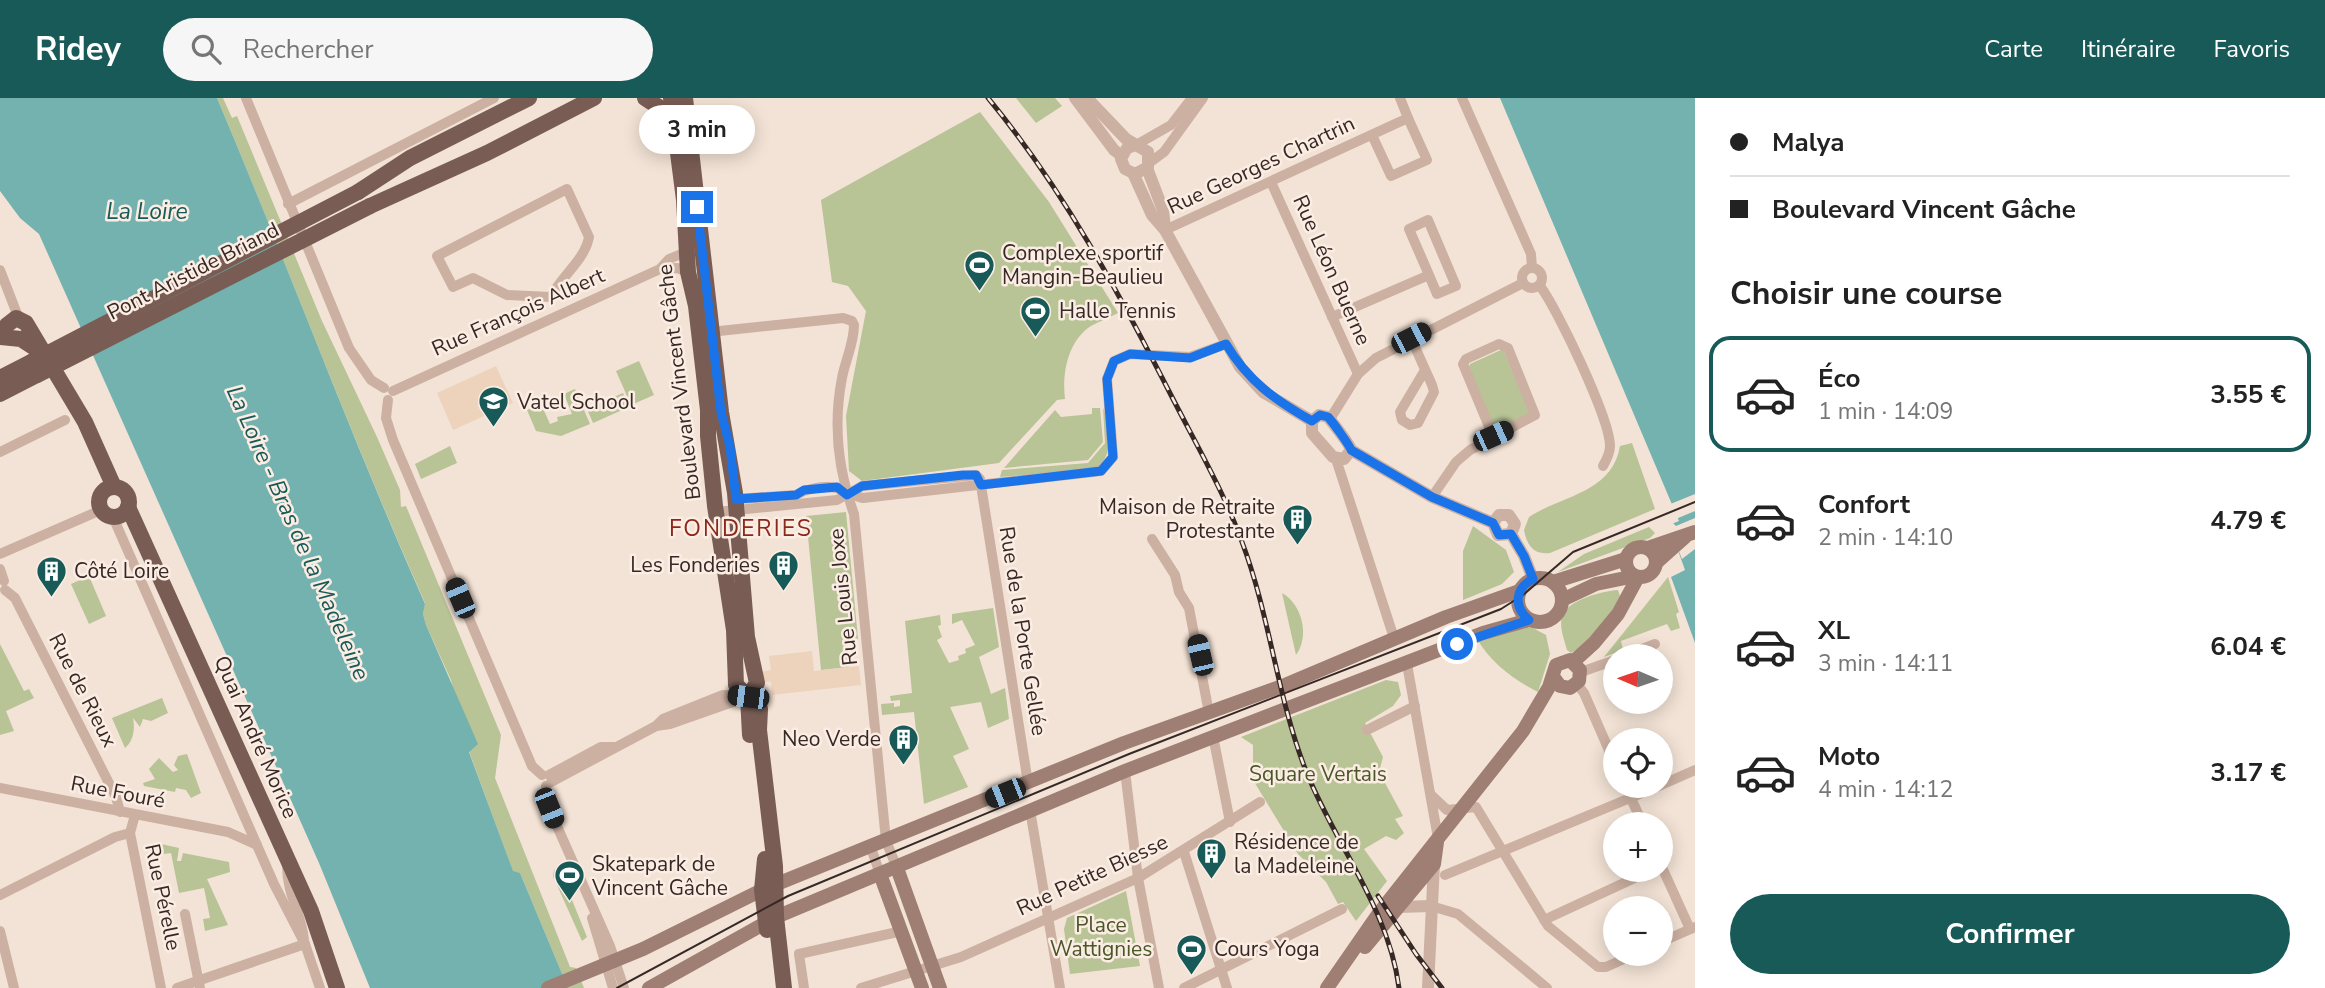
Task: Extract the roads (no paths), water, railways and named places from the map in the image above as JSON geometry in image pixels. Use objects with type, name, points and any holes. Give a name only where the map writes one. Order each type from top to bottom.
[{"type":"main road","name":"Pont Aristide Briand","points":[[37,364],[358,192],[410,158],[529,98]]},
{"type":"main road","name":"Pont Aristide Briand","points":[[37,364],[487,153],[594,98]]},
{"type":"main road","points":[[645,98],[674,117]]},
{"type":"main road","name":"Boulevard Vincent Gâche","points":[[671,98],[684,200],[688,272],[705,333],[736,505],[747,637],[757,683],[748,697],[771,920]]},
{"type":"main road","name":"Boulevard Vincent Gâche","points":[[685,98],[705,333],[716,512],[728,580],[736,685],[748,697]]},
{"type":"main road","points":[[12,330],[85,422],[104,467],[108,490],[99,501],[107,514],[123,514],[128,507],[127,494],[108,490]]},
{"type":"main road","points":[[0,378],[37,364]]},
{"type":"main road","points":[[0,394],[37,364]]},
{"type":"main road","name":"Quai André Morice","points":[[128,507],[311,911],[337,988]]},
{"type":"main road","points":[[548,988],[609,963],[769,888],[1028,783],[1285,685],[1394,638],[1519,591],[1533,579],[1542,578],[1553,582],[1626,559],[1633,549],[1648,548],[1691,534]]},
{"type":"main road","points":[[1562,600],[1596,584],[1651,574],[1657,562],[1691,534]]},
{"type":"main road","points":[[1648,548],[1654,553],[1657,562]]},
{"type":"main road","points":[[1626,559],[1628,569],[1637,577]]},
{"type":"main road","points":[[1553,678],[1562,687],[1577,673],[1594,643],[1618,614],[1637,577]]},
{"type":"main road","points":[[649,988],[771,920],[1125,771],[1483,633],[1529,620],[1540,623],[1550,620],[1559,611],[1562,600],[1553,582]]},
{"type":"main road","points":[[1519,591],[1518,605],[1529,620]]},
{"type":"main road","points":[[1336,984],[1379,913],[1438,838],[1469,808],[1523,731],[1553,678],[1558,663],[1577,673]]},
{"type":"main road","points":[[1336,984],[1399,907],[1439,870],[1438,838]]},
{"type":"main road","points":[[897,868],[940,988]]},
{"type":"main road","points":[[880,874],[922,988]]},
{"type":"main road","points":[[771,920],[774,988]]},
{"type":"main road","points":[[771,920],[783,988]]},
{"type":"street","points":[[246,98],[349,348],[371,380],[388,393],[386,418],[393,440],[527,756],[532,766],[547,780],[546,799],[610,946],[612,988]]},
{"type":"street","points":[[288,204],[494,98]]},
{"type":"street","points":[[1075,98],[1114,150],[1122,156]]},
{"type":"street","points":[[1087,98],[1136,145],[1146,150],[1148,165],[1163,210],[1165,230]]},
{"type":"street","points":[[1192,98],[1171,125],[1127,148],[1122,156],[1124,167],[1133,173],[1152,215],[1165,230],[1240,367],[1263,392],[1312,421]]},
{"type":"street","points":[[1133,173],[1164,152],[1203,98]]},
{"type":"street","name":"Rue Georges Chartrin","points":[[1372,135],[1391,176],[1427,160],[1400,98]]},
{"type":"street","points":[[1462,98],[1531,254],[1532,268]]},
{"type":"street","name":"Rue Georges Chartrin","points":[[1165,230],[1408,118]]},
{"type":"street","name":"Rue Léon Buerne","points":[[1271,182],[1358,374]]},
{"type":"street","points":[[567,189],[589,237],[585,251],[561,279],[551,297],[507,295],[473,278],[453,287],[437,256],[567,189]]},
{"type":"street","points":[[1428,220],[1456,286],[1437,294],[1429,275],[1409,229],[1428,220]]},
{"type":"street","name":"Rue François Albert","points":[[388,393],[660,269],[670,259],[685,251]]},
{"type":"street","points":[[660,269],[677,268],[688,272]]},
{"type":"street","points":[[1523,283],[1523,273],[1532,268]]},
{"type":"street","points":[[1532,268],[1542,273],[1540,286],[1556,310],[1607,427],[1610,451],[1603,466]]},
{"type":"street","points":[[0,270],[12,330]]},
{"type":"street","points":[[1332,317],[1429,275]]},
{"type":"street","points":[[1523,283],[1531,289],[1540,286]]},
{"type":"street","points":[[1394,638],[1332,455],[1331,441],[1335,428],[1358,374],[1376,358],[1523,283]]},
{"type":"street","points":[[551,297],[561,314]]},
{"type":"street","name":"Rue Louis Joxe","points":[[705,333],[843,318],[852,321],[854,325],[837,414],[841,470],[854,514],[886,841],[897,868]]},
{"type":"street","points":[[1411,338],[1425,370],[1434,393],[1418,423],[1410,425],[1402,421],[1400,412],[1425,370]]},
{"type":"street","points":[[716,512],[736,505],[798,499],[838,500],[862,486],[970,475],[976,475],[981,485],[1101,471],[1113,457],[1107,379],[1114,361],[1130,354],[1190,358],[1226,344]]},
{"type":"street","points":[[1432,497],[1456,462],[1493,436],[1531,419],[1535,409],[1508,348],[1499,344],[1466,359],[1463,364],[1493,436]]},
{"type":"street","points":[[1351,450],[1344,459],[1332,455],[1311,429],[1312,421],[1320,415],[1349,441],[1351,450],[1432,497],[1493,523],[1499,515],[1509,515],[1515,524],[1511,534],[1533,579]]},
{"type":"street","points":[[0,452],[65,420]]},
{"type":"street","points":[[1318,437],[1326,437],[1335,428]]},
{"type":"street","name":"Rue de la Porte Gellée","points":[[981,485],[1028,783]]},
{"type":"street","points":[[0,554],[107,514],[257,845],[305,944],[320,988]]},
{"type":"street","points":[[1152,539],[1175,575],[1179,592],[1189,608],[1209,713]]},
{"type":"street","name":"Rue de Rieux","points":[[0,569],[2,586],[15,598],[116,797],[120,812]]},
{"type":"street","points":[[1407,664],[1438,838]]},
{"type":"street","points":[[1603,664],[1577,673],[1603,737]]},
{"type":"street","points":[[547,780],[601,747],[614,747],[656,726],[663,719],[723,695],[748,697]]},
{"type":"street","points":[[1367,730],[1415,706]]},
{"type":"street","points":[[1213,736],[1230,822]]},
{"type":"street","points":[[1673,779],[1695,770]]},
{"type":"street","points":[[1125,771],[1138,878],[1159,988]]},
{"type":"street","name":"Rue Fouré","points":[[0,788],[228,832],[257,845]]},
{"type":"street","points":[[1431,795],[1447,810],[1469,808],[1501,850],[1544,920],[1594,966],[1607,966]]},
{"type":"street","points":[[1428,988],[1439,870],[1501,850],[1631,798],[1637,812]]},
{"type":"street","name":"Rue Petite Biesse","points":[[861,988],[932,967],[1138,878],[1184,852],[1259,802]]},
{"type":"street","points":[[1030,810],[1060,988]]},
{"type":"street","name":"Rue Pérelle","points":[[135,815],[130,833],[161,988]]},
{"type":"street","points":[[228,832],[246,821]]},
{"type":"street","points":[[0,895],[115,837],[130,833]]},
{"type":"street","points":[[871,848],[880,874]]},
{"type":"street","points":[[1184,852],[1227,988]]},
{"type":"street","points":[[287,860],[289,892],[303,924],[305,944]]},
{"type":"street","points":[[1544,920],[1626,882]]},
{"type":"street","points":[[1670,882],[1693,928],[1673,937]]},
{"type":"street","points":[[1399,907],[1437,907],[1458,914],[1547,988]]},
{"type":"street","points":[[1184,988],[1221,967],[1342,909]]},
{"type":"street","points":[[186,914],[199,985]]},
{"type":"street","points":[[0,931],[14,988]]},
{"type":"street","points":[[804,988],[799,954],[902,931]]},
{"type":"street","points":[[177,988],[199,985],[305,944]]},
{"type":"street","points":[[609,963],[624,988]]},
{"type":"water","name":"La Loire","points":[[0,98],[217,98],[425,604],[423,614],[426,625],[478,744],[469,752],[513,871],[520,873],[568,988],[370,988],[319,863],[39,234],[20,218],[0,191]]},
{"type":"water","points":[[1500,98],[1695,98],[1695,643],[1671,577],[1685,570],[1669,525],[1679,521]]},
{"type":"tram line","points":[[617,988],[788,896],[1129,754],[1501,609],[1523,595],[1573,552],[1695,502]]},
{"type":"railway","points":[[988,98],[1016,133],[1089,243],[1132,320],[1227,505],[1252,570],[1296,743],[1318,798],[1373,904],[1393,959],[1399,988]]},
{"type":"railway","points":[[1378,896],[1442,988]]},
{"type":"place","name":"Complexe sportif Mangin-Beaulieu","points":[[979,292]]},
{"type":"place","name":"Halle Tennis","points":[[1036,338]]},
{"type":"place","name":"Vatel School","points":[[494,429]]},
{"type":"place","name":"Maison de Retraite Protestante","points":[[1298,546]]},
{"type":"place","name":"Les Fonderies","points":[[783,592]]},
{"type":"place","name":"Côté Loire","points":[[51,598]]},
{"type":"place","name":"Neo Verde","points":[[904,766]]},
{"type":"place","name":"Résidence de la Madeleine","points":[[1211,881]]},
{"type":"place","name":"Skatepark de Vincent Gâche","points":[[569,903]]},
{"type":"place","name":"Cours Yoga","points":[[1191,976]]},
{"type":"district","name":"FONDERIES","points":[[741,528]]},
{"type":"water label","name":"La Loire - Bras de la Madeleine","points":[[298,533]]},
{"type":"park label","name":"Square Vertais","points":[[1318,774]]},
{"type":"park label","name":"Place Wattignies","points":[[1101,937]]}]
